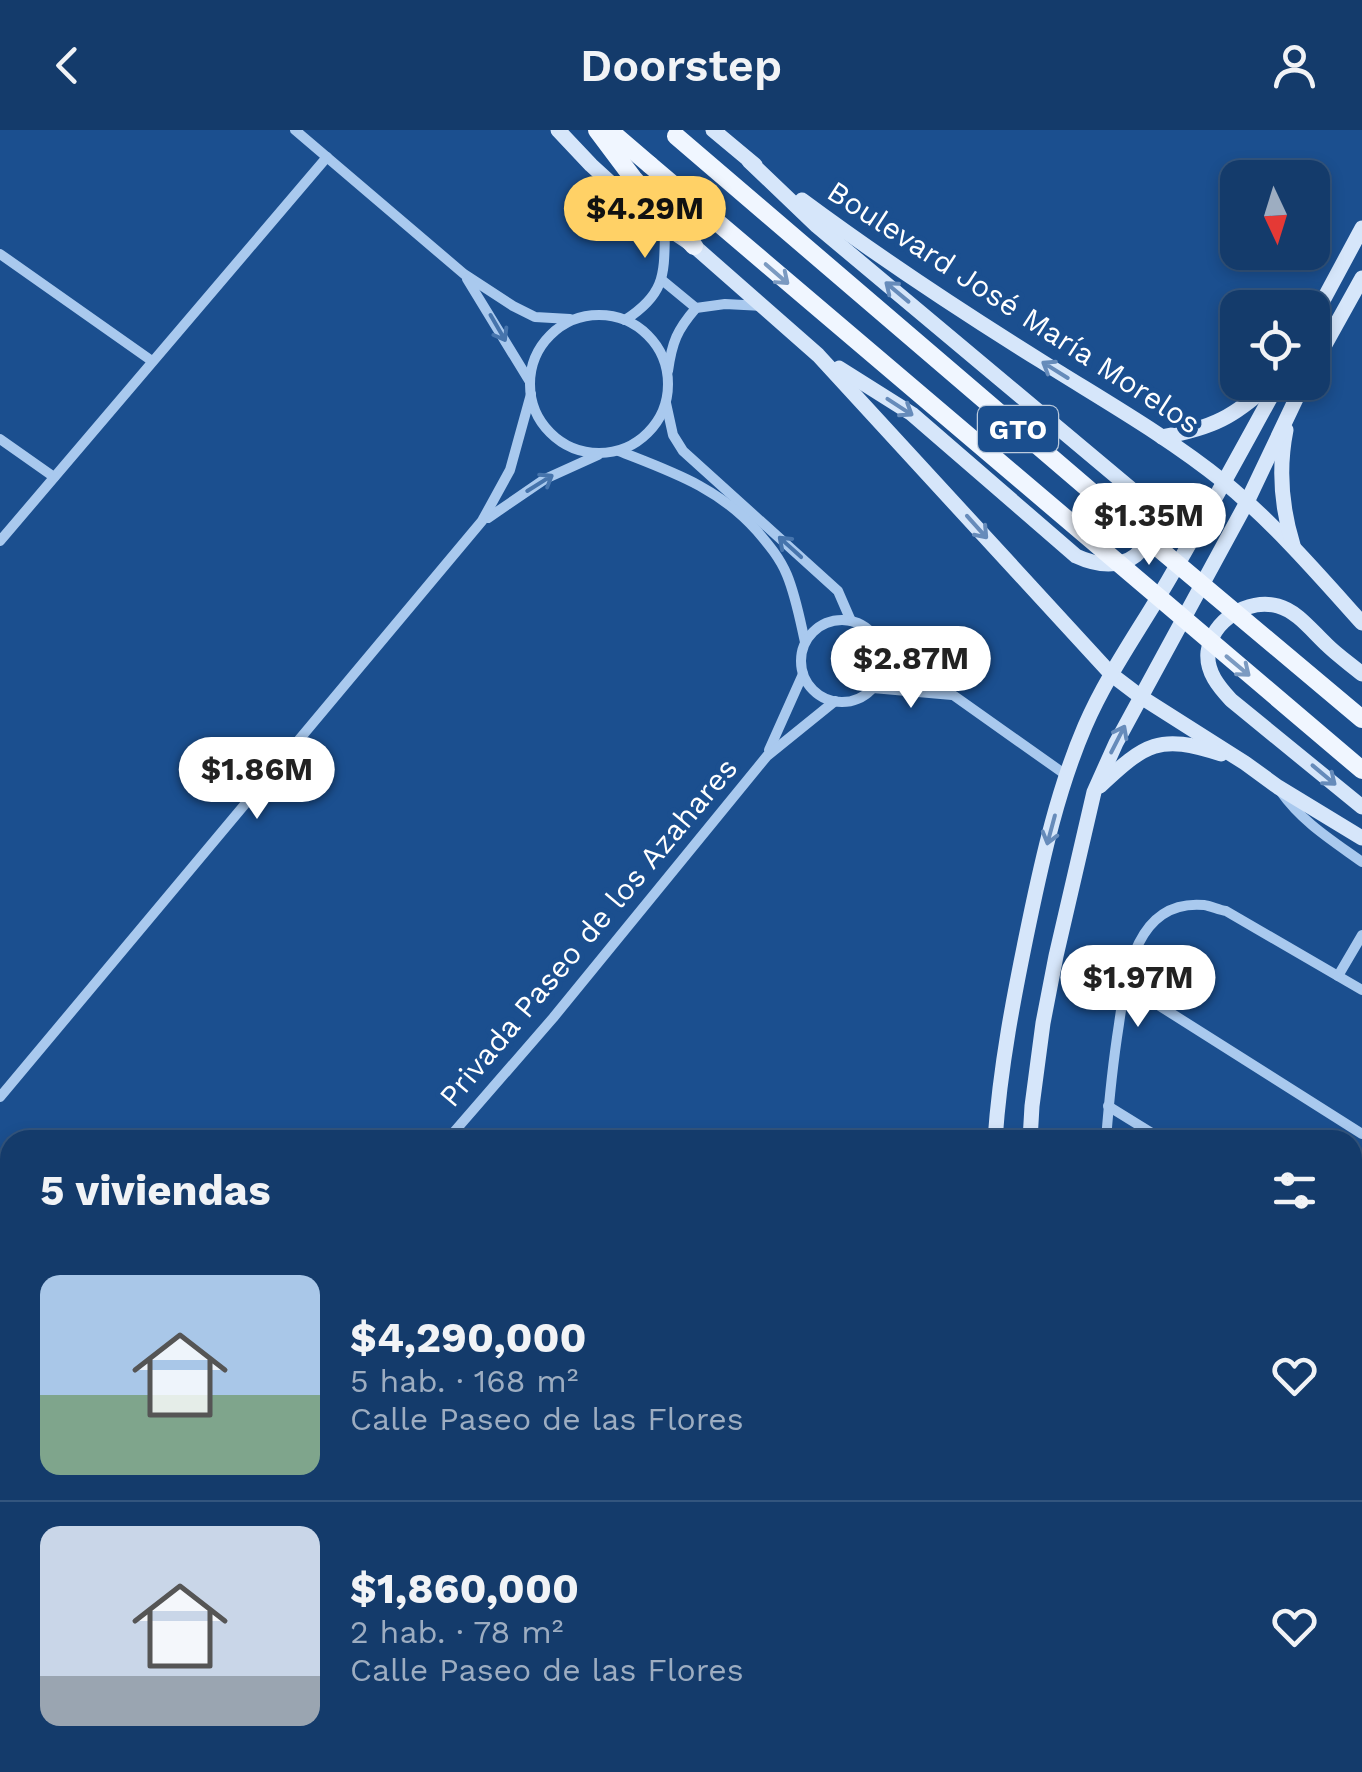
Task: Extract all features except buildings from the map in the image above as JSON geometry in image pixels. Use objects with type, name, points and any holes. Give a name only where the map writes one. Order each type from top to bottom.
[{"type":"main road","points":[[597,130],[633,178],[694,246]]},
{"type":"main road","name":"GTO","points":[[609,130],[1362,770]]},
{"type":"main road","name":"Boulevard José María Morelos","points":[[672,133],[1362,719]]},
{"type":"street","points":[[295,130],[464,274],[514,306],[535,317],[576,320],[601,316],[626,320],[645,332],[660,350],[668,372],[666,404],[657,422],[643,438],[618,451],[585,452],[555,437],[535,410],[530,388],[464,274]]},
{"type":"street","points":[[558,130],[614,186],[694,246],[818,355],[1112,674],[1278,787],[1362,838]]},
{"type":"street","name":"Boulevard José María Morelos","points":[[713,130],[834,224],[949,302],[1162,436],[1223,482],[1294,548],[1362,623]]},
{"type":"street","points":[[0,541],[327,157]]},
{"type":"street","points":[[749,160],[817,226],[1130,488],[1145,509],[1147,521],[1146,540],[1140,552],[1113,566],[1093,564],[1076,556],[912,414],[818,355]]},
{"type":"street","points":[[626,320],[649,302],[662,280],[666,228]]},
{"type":"street","points":[[1329,290],[1362,228]]},
{"type":"street","points":[[0,254],[152,361]]},
{"type":"street","points":[[1330,336],[1362,278]]},
{"type":"street","points":[[662,280],[696,308]]},
{"type":"street","points":[[668,372],[674,340],[696,308],[726,304],[764,306]]},
{"type":"street","points":[[0,1097],[482,521],[510,470],[539,350],[562,326],[576,320]]},
{"type":"street","points":[[1162,436],[1199,430],[1253,400]]},
{"type":"street","points":[[996,1130],[1004,1057],[1026,936],[1066,775],[1112,674],[1266,400]]},
{"type":"street","points":[[1031,1130],[1038,1058],[1056,956],[1094,792],[1116,742],[1246,502],[1295,400]]},
{"type":"street","points":[[666,404],[673,435],[683,450],[838,591],[852,620]]},
{"type":"street","points":[[1292,406],[1284,440],[1281,486],[1294,548]]},
{"type":"street","points":[[0,439],[54,477]]},
{"type":"street","points":[[618,451],[704,486],[746,518],[785,571],[805,642]]},
{"type":"street","points":[[482,521],[545,479],[602,453]]},
{"type":"street","points":[[1362,674],[1280,606],[1253,605],[1238,611],[1221,624],[1208,653],[1216,683],[1231,700],[1362,807]]},
{"type":"street","points":[[833,620],[852,620],[874,634],[884,660],[873,688],[849,701],[835,701],[810,686],[803,674],[802,652],[817,628],[833,620]]},
{"type":"street","points":[[880,645],[905,654],[953,695],[1066,775]]},
{"type":"street","name":"Privada Paseo de los Azahares","points":[[767,756],[803,674]]},
{"type":"street","points":[[873,688],[953,695]]},
{"type":"street","name":"Privada Paseo de los Azahares","points":[[456,1130],[553,1018],[767,756],[835,701]]},
{"type":"street","points":[[1094,792],[1136,754],[1154,745],[1182,744],[1245,763]]},
{"type":"street","points":[[1278,787],[1311,826],[1362,862]]},
{"type":"street","points":[[1107,1130],[1125,984],[1140,938],[1164,914],[1203,905],[1226,912],[1362,990]]},
{"type":"street","points":[[1338,976],[1362,935]]},
{"type":"street","points":[[1125,984],[1356,1130]]},
{"type":"street","points":[[998,1104],[1032,1106]]},
{"type":"street","points":[[1108,1106],[1147,1130]]}]
